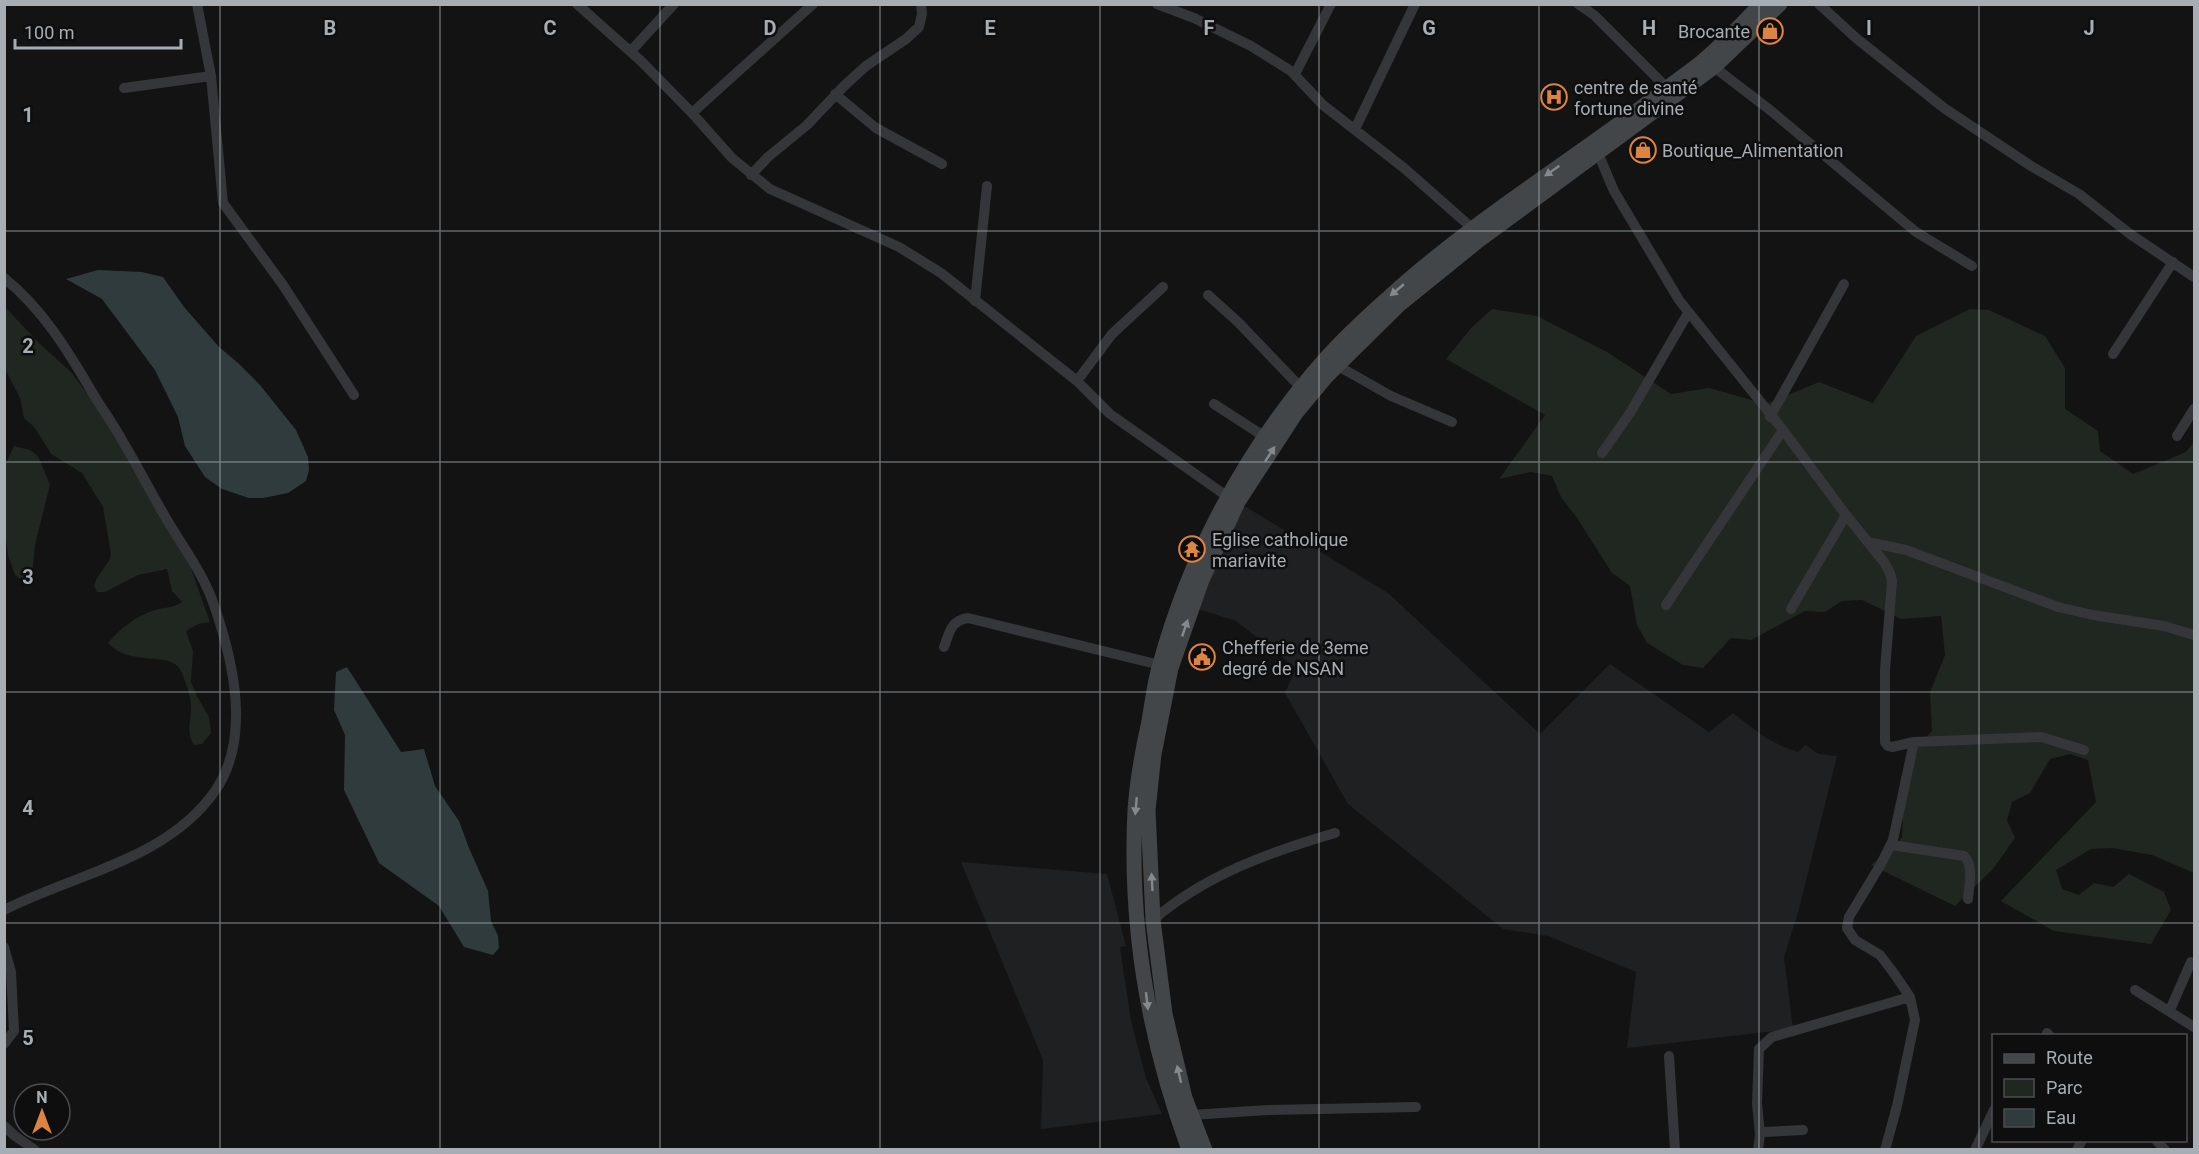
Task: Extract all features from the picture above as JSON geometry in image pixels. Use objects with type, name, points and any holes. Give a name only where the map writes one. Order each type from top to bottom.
[{"type":"main road","points":[[1205,1149],[1185,1098],[1165,1014],[1153,920],[1148,810],[1154,754],[1171,668],[1202,580],[1238,502],[1334,350],[1390,296],[1472,228],[1705,59],[1761,4]]},
{"type":"main road","points":[[1189,1149],[1171,1101],[1149,1014],[1136,910],[1135,808],[1143,751],[1160,665],[1181,601],[1202,549],[1228,497],[1265,437],[1306,392],[1338,366],[1399,305],[1478,241],[1714,67],[1780,4]]},
{"type":"street","points":[[197,4],[211,76],[223,203],[283,285],[354,395]]},
{"type":"street","points":[[577,4],[630,51],[751,175],[770,189],[899,247],[941,273],[1077,381],[1110,414],[1228,497]]},
{"type":"street","points":[[630,51],[674,4]]},
{"type":"street","points":[[692,113],[813,4]]},
{"type":"street","points":[[751,175],[768,157],[807,125],[835,94],[866,66],[906,39],[919,27],[922,14],[921,4]]},
{"type":"street","points":[[1157,4],[1194,18],[1251,46],[1295,74],[1323,105],[1404,168],[1472,228]]},
{"type":"street","points":[[1295,74],[1332,4]]},
{"type":"street","points":[[1355,129],[1415,4]]},
{"type":"street","points":[[1578,4],[1594,15],[1667,88]]},
{"type":"street","points":[[1819,4],[1856,38],[1944,108],[2031,166],[2079,194],[2130,234],[2194,277]]},
{"type":"street","points":[[1714,67],[1916,232],[1972,266]]},
{"type":"street","points":[[124,88],[211,76]]},
{"type":"street","points":[[835,94],[876,128],[942,164]]},
{"type":"street","points":[[1598,153],[1614,191],[1678,300],[1770,417],[1783,430],[1890,573],[1892,581],[1885,670],[1885,742],[1888,746],[1914,742],[2041,737],[2084,750]]},
{"type":"street","points":[[975,301],[987,186]]},
{"type":"street","points":[[2113,354],[2173,262]]},
{"type":"street","points":[[4,278],[19,290],[78,365],[207,585],[227,651],[236,702],[235,727],[225,774],[200,809],[182,825],[151,846],[4,910]]},
{"type":"street","points":[[1770,417],[1844,284]]},
{"type":"street","points":[[1077,381],[1112,334],[1163,287]]},
{"type":"street","points":[[1208,295],[1238,322],[1306,392]]},
{"type":"street","points":[[1602,453],[1630,412],[1688,313]]},
{"type":"street","points":[[1338,366],[1391,396],[1452,423]]},
{"type":"street","points":[[1214,404],[1265,437]]},
{"type":"street","points":[[2177,436],[2194,409]]},
{"type":"street","points":[[1666,605],[1783,430]]},
{"type":"street","points":[[1791,609],[1846,515]]},
{"type":"street","points":[[1868,542],[1906,550],[2058,607],[2164,626],[2194,634]]},
{"type":"street","points":[[944,647],[952,627],[958,620],[968,618],[1160,665]]},
{"type":"street","points":[[1885,1149],[1897,1106],[1915,1020],[1910,997],[1880,955],[1855,940],[1847,928],[1849,917],[1881,864],[1895,833],[1914,742]]},
{"type":"street","points":[[1153,920],[1184,895],[1229,871],[1285,847],[1335,833]]},
{"type":"street","points":[[1891,844],[1964,856],[1969,866],[1968,898]]},
{"type":"street","points":[[4,947],[11,972],[14,1031],[4,1044]]},
{"type":"street","points":[[2170,1010],[2191,962]]},
{"type":"street","points":[[2135,990],[2194,1027]]},
{"type":"street","points":[[1758,1149],[1760,1134],[1757,1104],[1759,1049],[1772,1037],[1910,997]]},
{"type":"street","points":[[1669,1056],[1675,1149]]},
{"type":"street","points":[[1191,1114],[1416,1107]]},
{"type":"street","points":[[1975,1149],[1992,1114]]},
{"type":"street","points":[[4,1126],[35,1149]]},
{"type":"street","points":[[1760,1134],[1803,1130]]},
{"type":"shaded area","points":[[1238,502],[1388,593],[1540,734],[1610,664],[1709,732],[1733,713],[1766,738],[1784,747],[1798,752],[1805,745],[1819,754],[1837,756],[1799,909],[1784,957],[1793,1029],[1627,1048],[1636,972],[1548,936],[1503,929],[1348,804],[1285,693],[1296,668],[1236,621],[1192,607]]},
{"type":"shaded area","points":[[961,862],[1107,874],[1126,946],[1120,947],[1131,1021],[1146,1078],[1162,1114],[1041,1129],[1043,1060]]},
{"type":"green space","points":[[4,306],[40,344],[71,372],[132,454],[189,563],[210,622],[198,624],[186,631],[193,651],[191,682],[209,717],[211,733],[202,744],[194,745],[191,740],[189,730],[191,701],[180,669],[167,661],[127,655],[108,643],[135,619],[182,602],[172,591],[167,569],[138,575],[105,592],[97,592],[94,586],[111,554],[103,507],[82,473],[51,454],[35,428],[24,418],[20,398],[5,369]]},
{"type":"green space","points":[[1492,309],[1537,316],[1607,352],[1671,394],[1709,388],[1766,404],[1819,382],[1873,403],[1916,336],[1970,309],[1989,310],[2045,336],[2065,368],[2065,409],[2098,431],[2100,451],[2133,474],[2186,452],[2194,442],[2194,873],[2152,855],[2112,848],[2091,849],[2056,870],[2062,889],[2079,895],[2094,883],[2113,887],[2129,874],[2164,892],[2171,910],[2151,944],[2054,931],[2001,901],[2096,802],[2088,760],[2070,754],[2050,759],[2030,793],[2012,802],[2007,820],[2015,838],[1993,869],[1955,906],[1871,865],[1902,838],[1905,761],[1932,731],[1930,692],[1945,655],[1941,616],[1901,619],[1862,600],[1842,601],[1825,612],[1805,611],[1751,640],[1731,638],[1703,668],[1683,665],[1647,643],[1637,625],[1630,586],[1612,573],[1561,497],[1552,476],[1531,472],[1499,479],[1545,415],[1446,359],[1472,327]]},
{"type":"green space","points":[[14,446],[30,450],[38,456],[50,485],[35,545],[32,577],[23,581],[15,575],[8,555],[5,534],[5,465]]},
{"type":"water","points":[[98,270],[142,272],[163,277],[184,307],[219,347],[260,385],[296,430],[308,457],[309,470],[306,481],[288,493],[249,498],[222,489],[205,477],[185,446],[178,417],[155,370],[102,299],[66,279]]},
{"type":"water","points":[[347,667],[401,752],[424,749],[435,786],[459,821],[488,891],[491,921],[498,936],[499,948],[493,955],[464,947],[439,906],[379,863],[344,790],[345,735],[334,710],[336,672]]},
{"type":"place","name":"Brocante","points":[[1770,31]]},
{"type":"place","name":"centre de santé fortune divine","points":[[1554,97]]},
{"type":"place","name":"Boutique_Alimentation","points":[[1643,150]]},
{"type":"place","name":"Eglise catholique mariavite","points":[[1192,549]]},
{"type":"place","name":"Chefferie de 3eme degré de NSAN","points":[[1202,657]]}]
